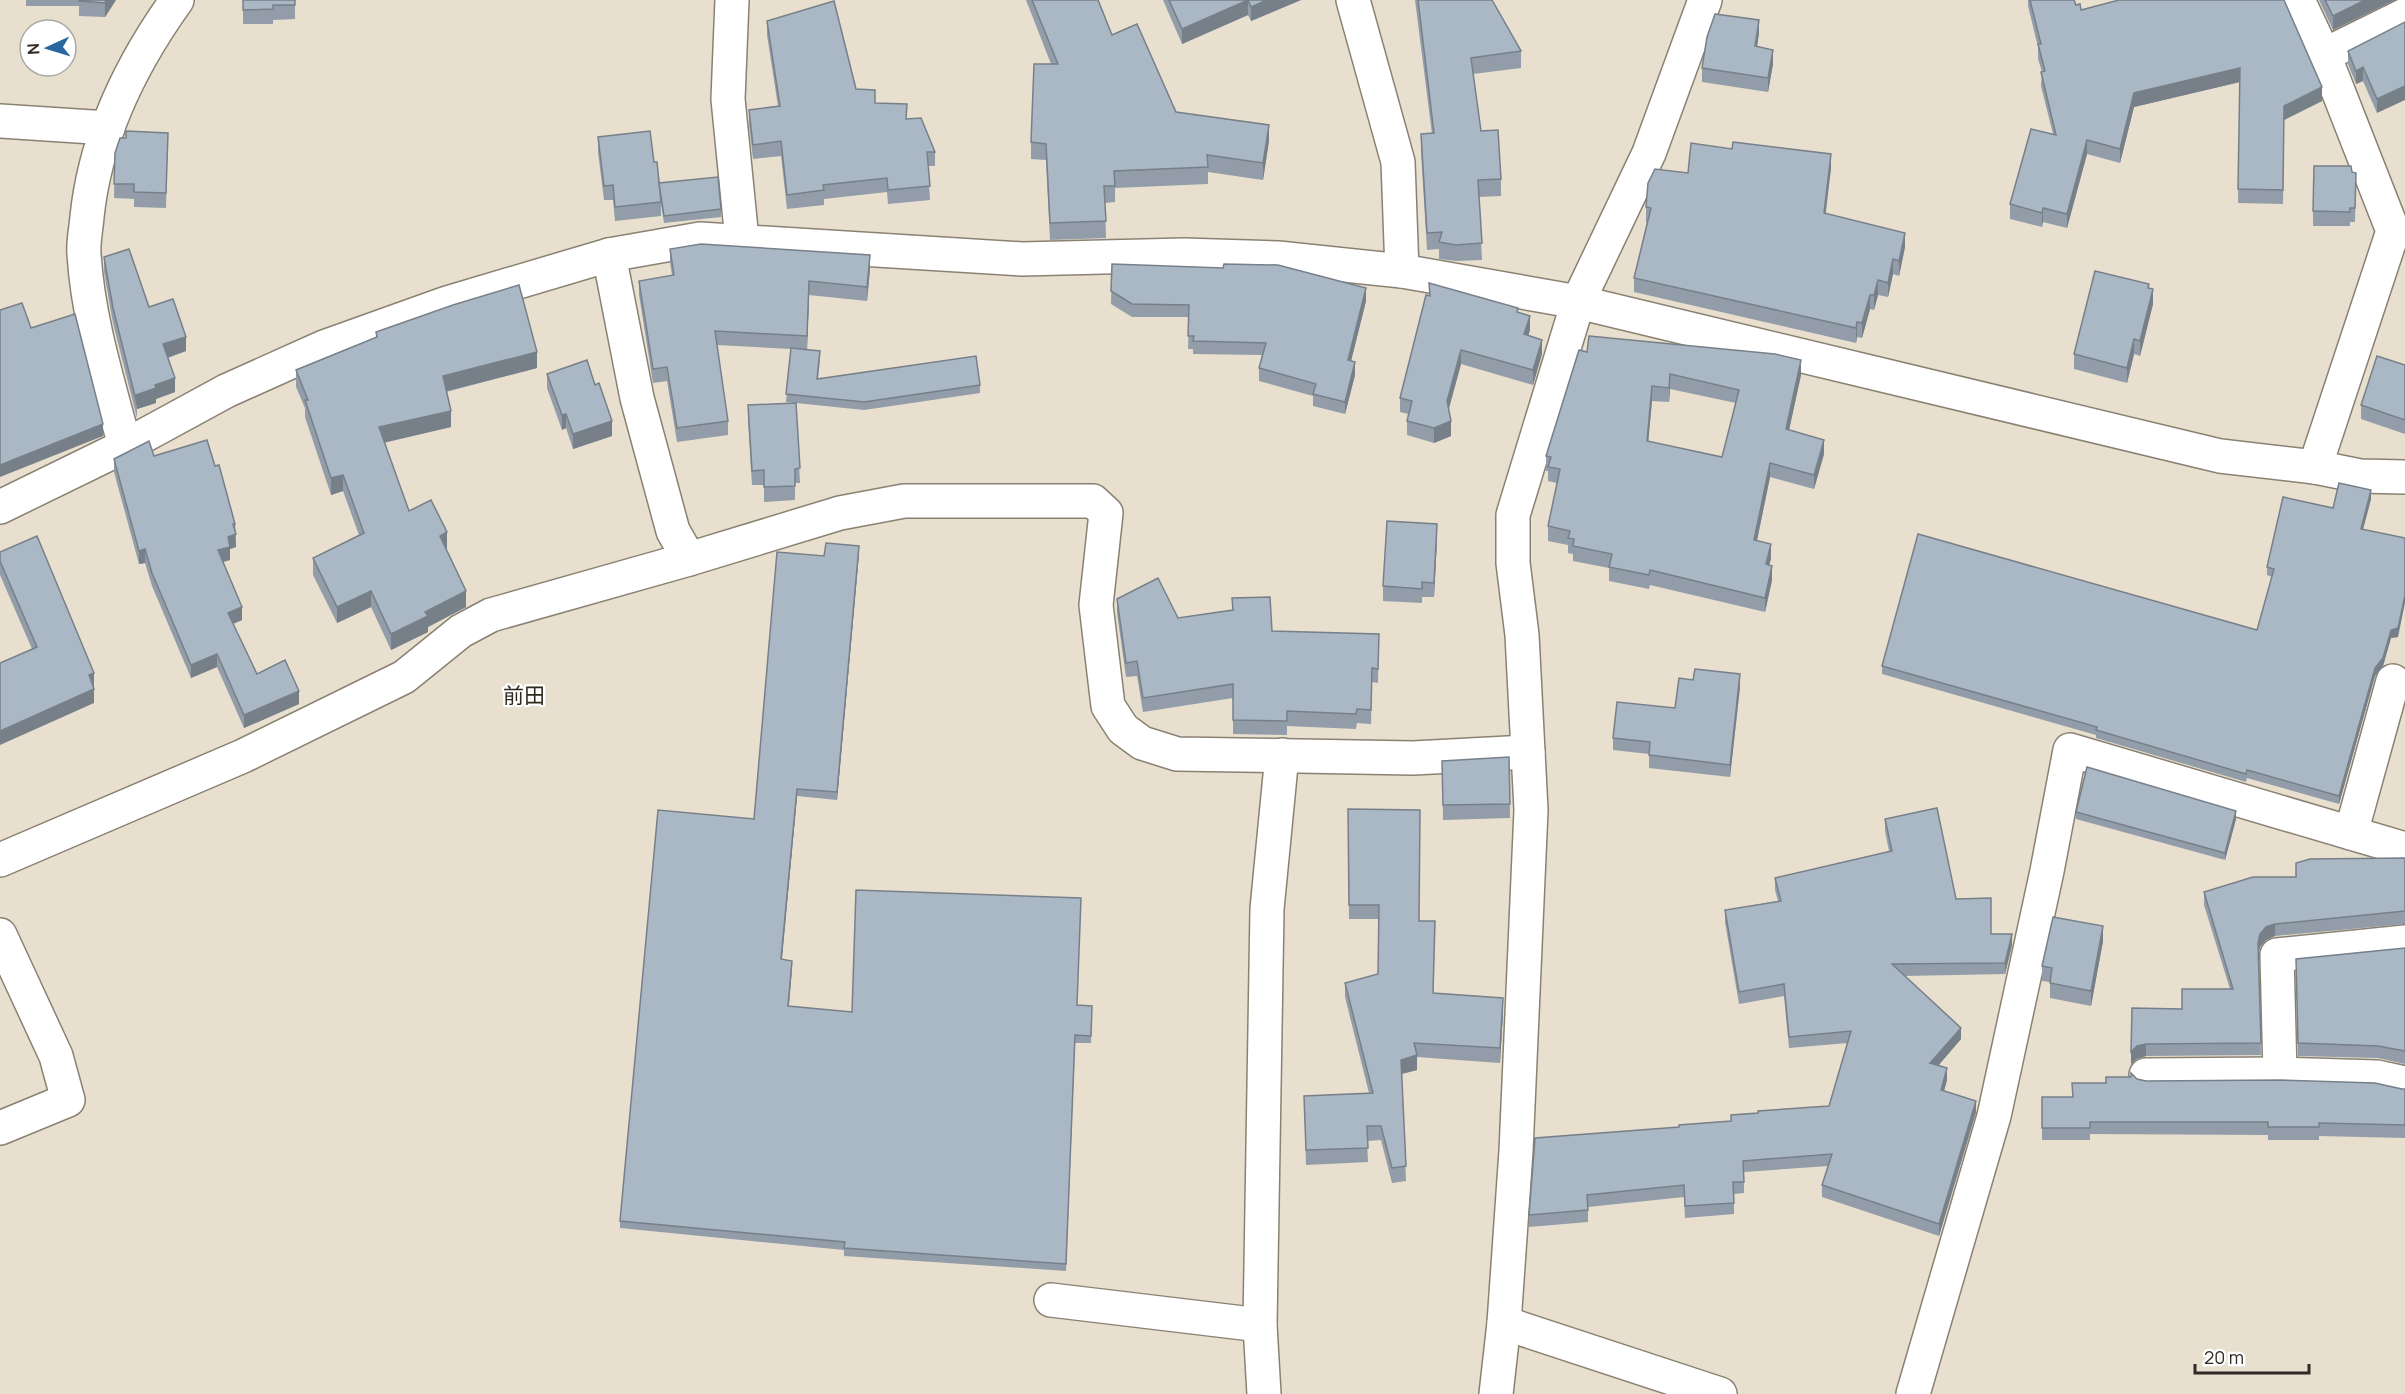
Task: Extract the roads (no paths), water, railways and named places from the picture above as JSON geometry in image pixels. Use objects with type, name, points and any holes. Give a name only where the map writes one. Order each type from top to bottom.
[{"type":"street","points":[[125,446],[90,307],[84,251],[90,188],[108,128],[130,76],[162,20],[177,0]]},
{"type":"street","points":[[732,0],[728,99],[742,240]]},
{"type":"street","points":[[1353,0],[1398,162],[1402,271]]},
{"type":"street","points":[[1496,1394],[1504,1323],[1516,1151],[1531,810],[1522,635],[1513,563],[1513,515],[1578,302],[1649,153],[1705,0]]},
{"type":"street","points":[[2298,0],[2325,55],[2393,231],[2315,467]]},
{"type":"street","points":[[2325,55],[2405,15]]},
{"type":"street","points":[[0,121],[108,128]]},
{"type":"street","points":[[0,507],[125,446],[226,391],[324,347],[447,303],[609,255],[700,239],[1022,259],[1184,255],[1278,258],[1402,271],[1578,302],[2220,456],[2315,467],[2360,476],[2405,477]]},
{"type":"street","points":[[609,255],[637,398],[673,531],[689,559]]},
{"type":"street","points":[[0,860],[243,756],[404,677],[461,631],[491,615],[840,513],[904,501],[1093,501],[1106,513],[1096,605],[1102,671],[1108,706],[1123,729],[1142,743],[1177,754],[1413,758],[1528,752]]},
{"type":"street","points":[[2351,833],[2393,681]]},
{"type":"street","points":[[1912,1394],[1994,1116],[2047,871],[2070,750],[2405,849]]},
{"type":"street","points":[[1264,1394],[1260,1325],[1266,909],[1282,755]]},
{"type":"street","points":[[0,935],[56,1056],[68,1100],[0,1128]]},
{"type":"street","points":[[2280,1074],[2277,955],[2405,942]]},
{"type":"street","points":[[2146,1075],[2280,1074],[2378,1077],[2405,1083]]},
{"type":"street","points":[[1051,1300],[1260,1325]]},
{"type":"street","points":[[1504,1323],[1720,1394]]},
{"type":"district","name":"前田","points":[[524,696]]}]
